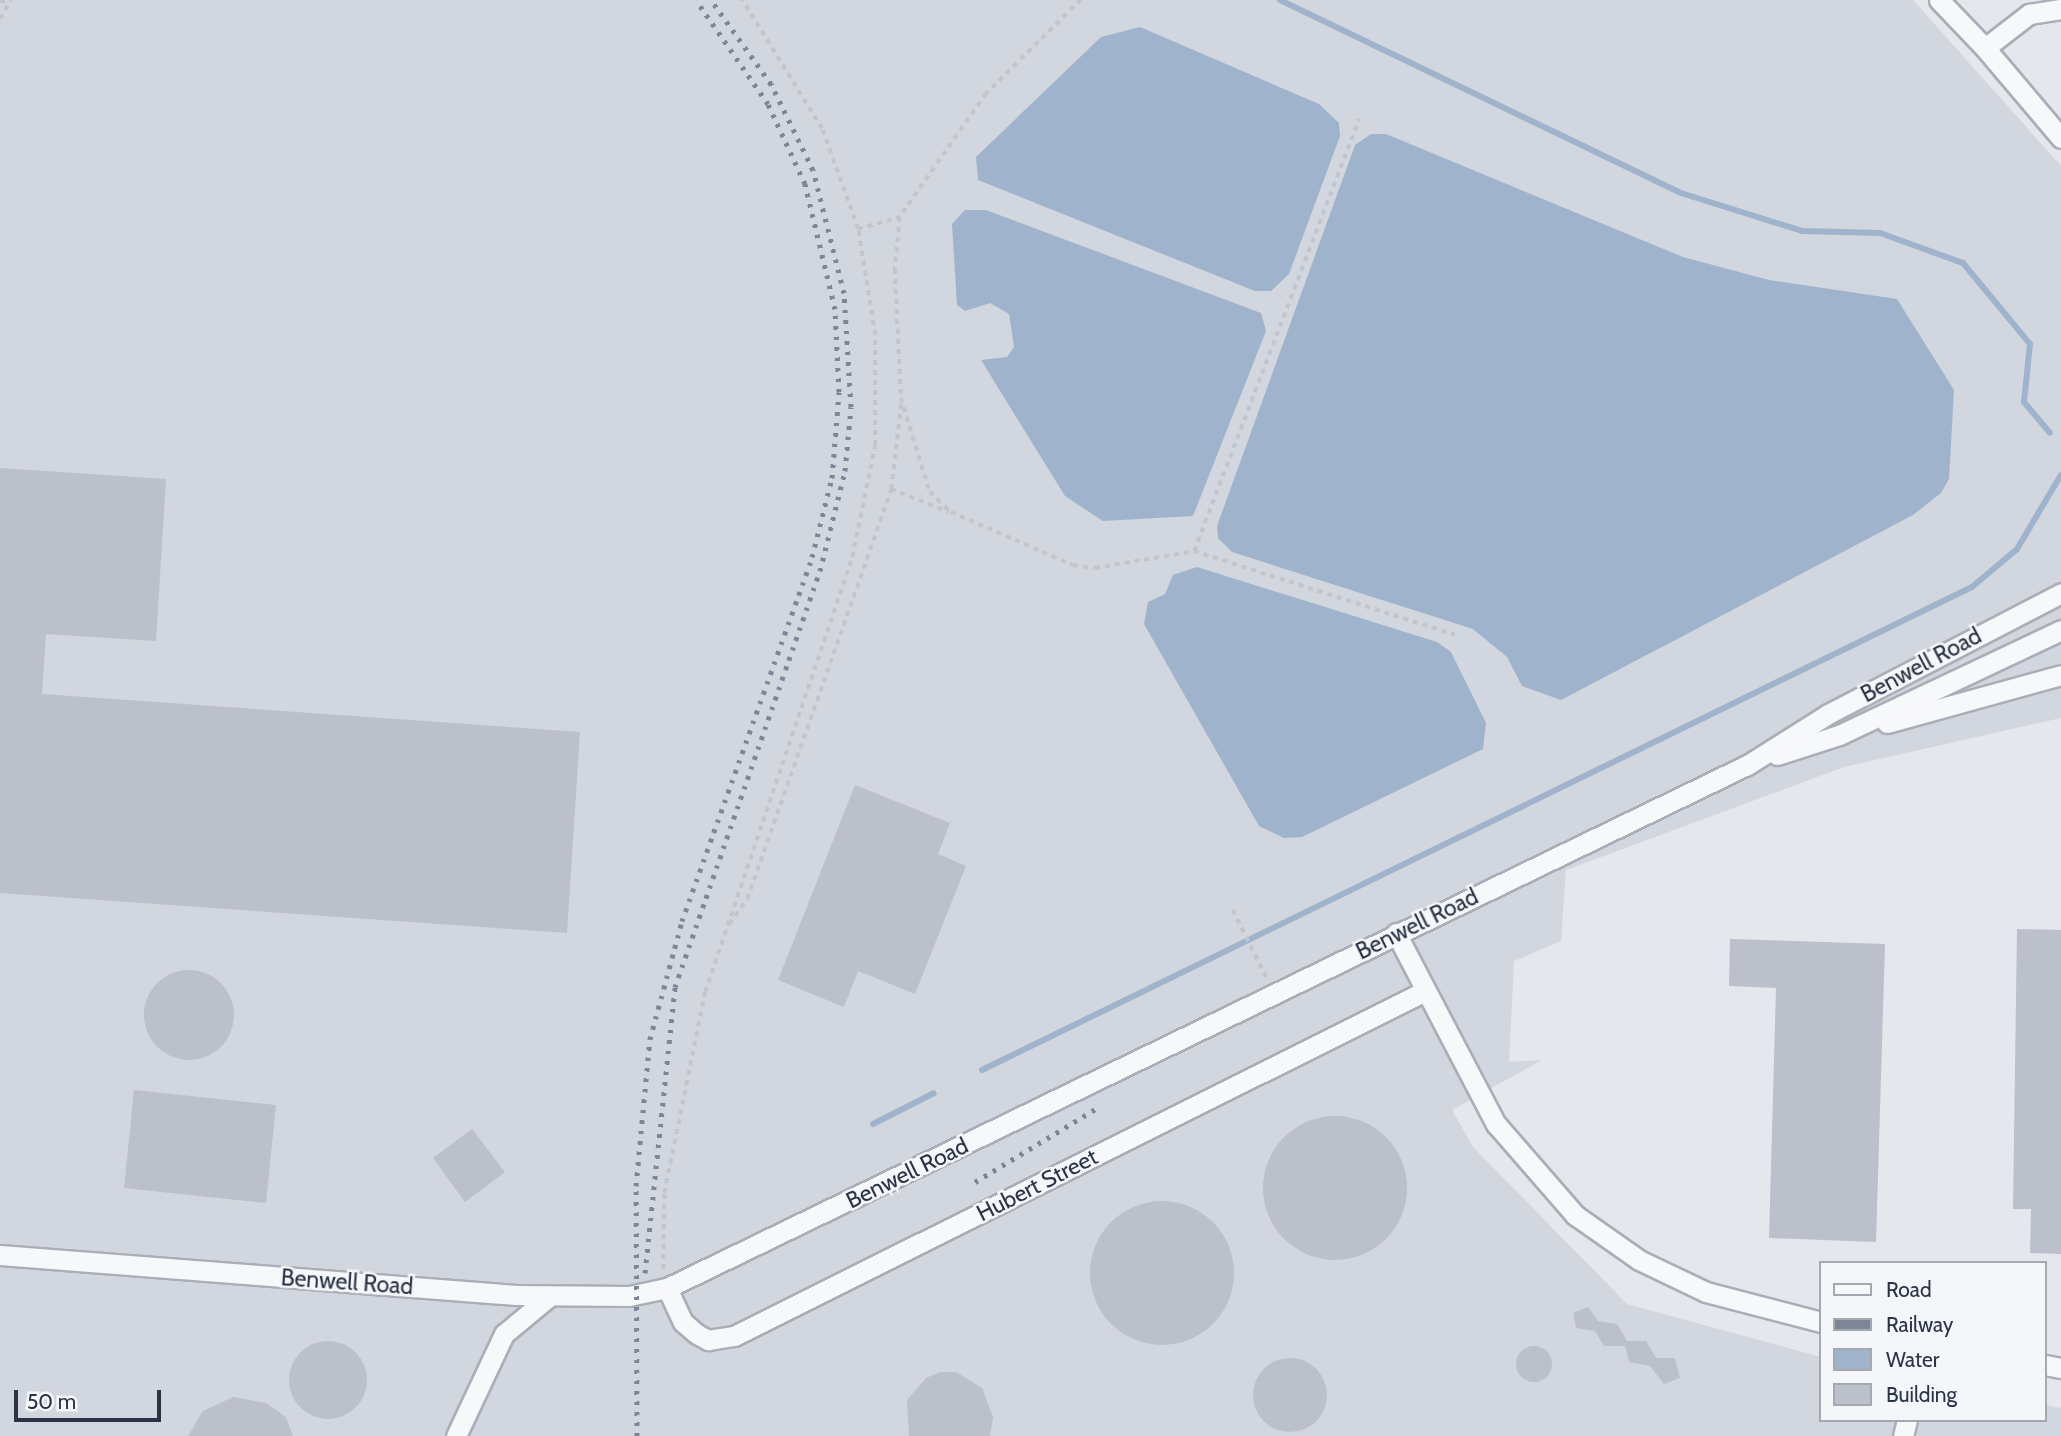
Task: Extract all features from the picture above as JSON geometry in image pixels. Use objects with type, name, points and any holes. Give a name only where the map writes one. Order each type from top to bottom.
[{"type":"street","points":[[1939,0],[1985,48],[2061,138]]},
{"type":"street","points":[[1985,48],[2029,14],[2061,9]]},
{"type":"street","name":"Benwell Road","points":[[0,1255],[550,1296],[629,1296],[667,1288],[1749,764],[1828,715],[2061,593]]},
{"type":"street","name":"Benwell Road","points":[[1839,736],[2061,630]]},
{"type":"street","name":"Benwell Road","points":[[1749,764],[1839,736],[2061,675]]},
{"type":"street","points":[[1396,933],[1503,1133],[1576,1214],[1639,1260],[1706,1293],[1820,1322]]},
{"type":"street","name":"Hubert Street","points":[[667,1288],[683,1322],[697,1334],[708,1340],[734,1336],[1425,991]]},
{"type":"street","points":[[456,1436],[504,1334],[523,1312],[550,1296]]},
{"type":"path","points":[[667,1288],[660,1242],[664,1193],[692,1044],[726,929],[867,501],[877,395],[858,229],[822,129],[742,0]]},
{"type":"path","points":[[726,929],[747,899],[891,489],[901,398],[895,269],[900,217],[985,94],[1081,0]]},
{"type":"path","points":[[0,1],[10,1],[0,19]]},
{"type":"path","points":[[1194,551],[1359,120]]},
{"type":"path","points":[[858,229],[900,217]]},
{"type":"path","points":[[901,398],[930,492],[951,512]]},
{"type":"path","points":[[891,489],[1073,565],[1095,568],[1194,551],[1455,635]]},
{"type":"path","points":[[1233,910],[1274,993]]},
{"type":"shaded area","points":[[0,0],[1913,0],[2061,166],[2061,718],[1844,767],[1566,870],[1561,941],[1514,961],[1509,1062],[1542,1060],[1452,1110],[1473,1147],[1627,1304],[1820,1357],[1820,1422],[2047,1422],[2047,1405],[2061,1408],[2061,1436],[0,1436]]},
{"type":"water","points":[[1140,27],[1319,104],[1339,123],[1340,136],[1289,274],[1271,291],[1255,291],[978,180],[976,157],[1101,37]]},
{"type":"water","points":[[1371,134],[1386,134],[1683,257],[1769,280],[1897,299],[1954,390],[1949,479],[1941,493],[1913,515],[1561,700],[1522,686],[1507,657],[1473,629],[1232,552],[1218,538],[1217,526],[1355,145]]},
{"type":"water","points":[[965,210],[986,210],[1261,313],[1266,331],[1193,516],[1103,521],[1065,496],[981,360],[1007,357],[1014,347],[1009,314],[990,303],[965,311],[957,305],[952,224]]},
{"type":"water","points":[[1197,567],[1437,642],[1451,652],[1486,723],[1483,749],[1302,837],[1284,838],[1259,826],[1144,624],[1148,602],[1165,594],[1173,575]]},
{"type":"building","points":[[0,468],[166,479],[156,641],[46,634],[42,694],[580,732],[567,933],[0,893]]},
{"type":"building","points":[[855,785],[950,823],[938,854],[966,866],[915,994],[858,971],[844,1007],[778,980]]},
{"type":"building","points":[[2017,929],[2061,930],[2061,1254],[2030,1253],[2031,1209],[2013,1209]]},
{"type":"building","points":[[1730,939],[1885,944],[1876,1242],[1769,1238],[1776,988],[1729,986]]},
{"type":"building","points":[[189,970],[206,974],[221,983],[230,998],[234,1015],[230,1032],[221,1047],[206,1056],[189,1060],[172,1056],[157,1047],[148,1032],[144,1015],[148,998],[157,983],[172,974]]},
{"type":"building","points":[[134,1090],[276,1105],[266,1203],[124,1188]]},
{"type":"building","points":[[1335,1116],[1363,1121],[1386,1137],[1402,1160],[1407,1188],[1402,1216],[1386,1239],[1363,1255],[1335,1260],[1307,1255],[1284,1239],[1268,1216],[1263,1188],[1268,1160],[1284,1137],[1307,1121]]},
{"type":"building","points":[[472,1129],[505,1172],[465,1202],[433,1158]]},
{"type":"building","points":[[1162,1201],[1190,1206],[1213,1222],[1229,1245],[1234,1273],[1229,1301],[1213,1324],[1190,1340],[1162,1345],[1134,1340],[1111,1324],[1095,1301],[1090,1273],[1095,1245],[1111,1222],[1134,1206]]},
{"type":"building","points":[[1588,1307],[1598,1321],[1617,1324],[1627,1341],[1646,1341],[1656,1358],[1675,1358],[1680,1378],[1664,1384],[1650,1366],[1629,1362],[1625,1346],[1604,1346],[1595,1331],[1576,1328],[1573,1313]]},
{"type":"building","points":[[328,1341],[343,1344],[356,1352],[364,1365],[367,1380],[364,1395],[356,1408],[343,1416],[328,1419],[313,1416],[300,1408],[292,1395],[289,1380],[292,1365],[300,1352],[313,1344]]},
{"type":"building","points":[[1534,1346],[1547,1351],[1552,1364],[1547,1377],[1534,1382],[1521,1377],[1516,1364],[1521,1351]]},
{"type":"building","points":[[1290,1358],[1311,1364],[1321,1374],[1327,1395],[1321,1416],[1311,1426],[1290,1432],[1269,1426],[1259,1416],[1253,1395],[1259,1374],[1269,1364]]},
{"type":"building","points":[[940,1372],[956,1372],[982,1388],[993,1417],[990,1436],[909,1436],[907,1400],[926,1378]]},
{"type":"building","points":[[233,1397],[266,1403],[286,1417],[293,1436],[188,1436],[203,1411]]},
{"type":"waterway","points":[[1280,0],[1681,193],[1802,231],[1880,233],[1963,263],[2030,344],[2024,402],[2050,433]]},
{"type":"waterway","points":[[982,1070],[1972,587],[2017,549],[2061,475]]},
{"type":"waterway","points":[[873,1124],[934,1093]]},
{"type":"railway","points":[[637,1436],[636,1186],[650,1039],[682,921],[812,557],[832,478],[839,392],[835,309],[805,184],[768,104],[696,0]]},
{"type":"railway","points":[[645,1273],[675,987],[820,571],[845,471],[851,407],[844,293],[813,170],[771,84],[711,0]]},
{"type":"railway","points":[[975,1182],[1099,1107]]}]
